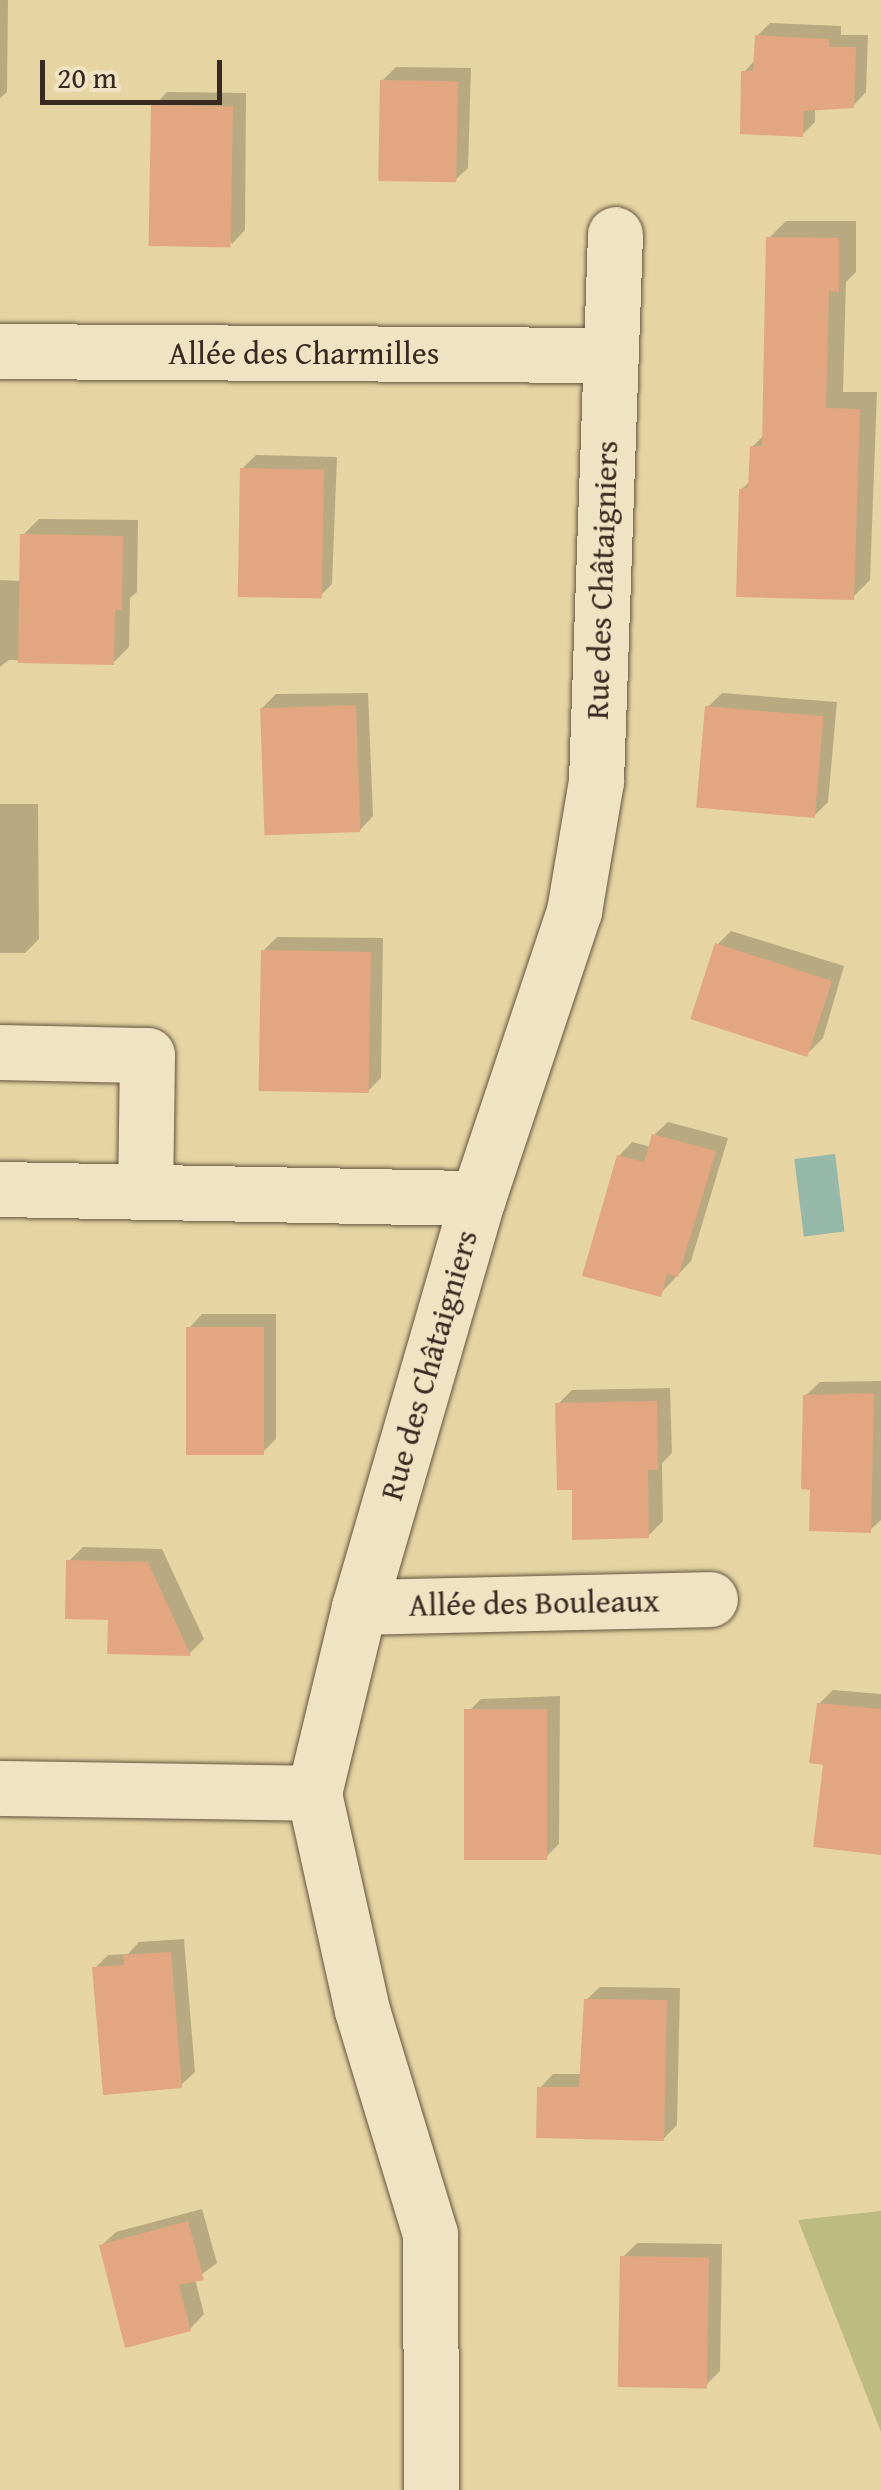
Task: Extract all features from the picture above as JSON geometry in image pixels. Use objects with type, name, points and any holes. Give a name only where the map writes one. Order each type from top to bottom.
[{"type":"street","name":"Rue des Châtaigniers","points":[[431,2490],[430,2234],[362,2010],[314,1792],[359,1607],[478,1198],[574,911],[596,780],[615,234]]},
{"type":"street","name":"Allée des Charmilles","points":[[0,350],[608,355]]},
{"type":"street","points":[[0,1052],[147,1055],[145,1191]]},
{"type":"street","points":[[0,1189],[478,1198]]},
{"type":"street","name":"Allée des Bouleaux","points":[[359,1607],[710,1599]]},
{"type":"street","points":[[0,1788],[314,1792]]},
{"type":"shaded area","points":[[835,1154],[845,1231],[804,1236],[794,1159]]},
{"type":"shaded area","points":[[881,2211],[881,2432],[798,2220]]},
{"type":"building","points":[[755,35],[829,39],[829,47],[856,47],[854,108],[804,111],[803,137],[740,134],[741,71],[753,71]]},
{"type":"building","points":[[380,80],[458,81],[456,182],[378,181]]},
{"type":"building","points":[[151,105],[233,106],[231,247],[149,246]]},
{"type":"building","points":[[766,237],[839,238],[839,292],[829,291],[826,408],[860,409],[854,600],[736,597],[739,489],[748,488],[750,446],[762,446]]},
{"type":"building","points":[[240,468],[324,469],[322,598],[238,597]]},
{"type":"building","points":[[20,534],[123,536],[122,610],[115,610],[114,665],[18,663]]},
{"type":"building","points":[[356,705],[360,832],[264,835],[260,708]]},
{"type":"building","points":[[705,706],[824,716],[815,818],[696,808]]},
{"type":"building","points":[[715,943],[832,981],[807,1057],[690,1019]]},
{"type":"building","points":[[261,950],[371,952],[369,1093],[259,1091]]},
{"type":"building","points":[[652,1134],[716,1151],[678,1277],[667,1274],[661,1297],[582,1276],[617,1155],[644,1162]]},
{"type":"building","points":[[186,1327],[264,1327],[264,1455],[186,1455]]},
{"type":"building","points":[[874,1393],[871,1533],[809,1531],[810,1490],[801,1489],[803,1395]]},
{"type":"building","points":[[657,1401],[658,1470],[648,1470],[649,1538],[572,1540],[572,1490],[557,1490],[555,1403]]},
{"type":"building","points":[[66,1560],[148,1562],[191,1656],[107,1654],[108,1620],[65,1619]]},
{"type":"building","points":[[817,1703],[881,1709],[881,1855],[813,1847],[823,1765],[809,1763]]},
{"type":"building","points":[[464,1709],[547,1709],[547,1860],[464,1860]]},
{"type":"building","points":[[171,1952],[182,2088],[103,2095],[92,1967],[124,1965],[123,1955]]},
{"type":"building","points":[[584,1999],[667,2000],[664,2141],[536,2138],[537,2087],[579,2087]]},
{"type":"building","points":[[188,2221],[204,2280],[179,2285],[191,2331],[125,2348],[99,2245]]},
{"type":"building","points":[[620,2256],[709,2258],[707,2389],[618,2387]]}]
